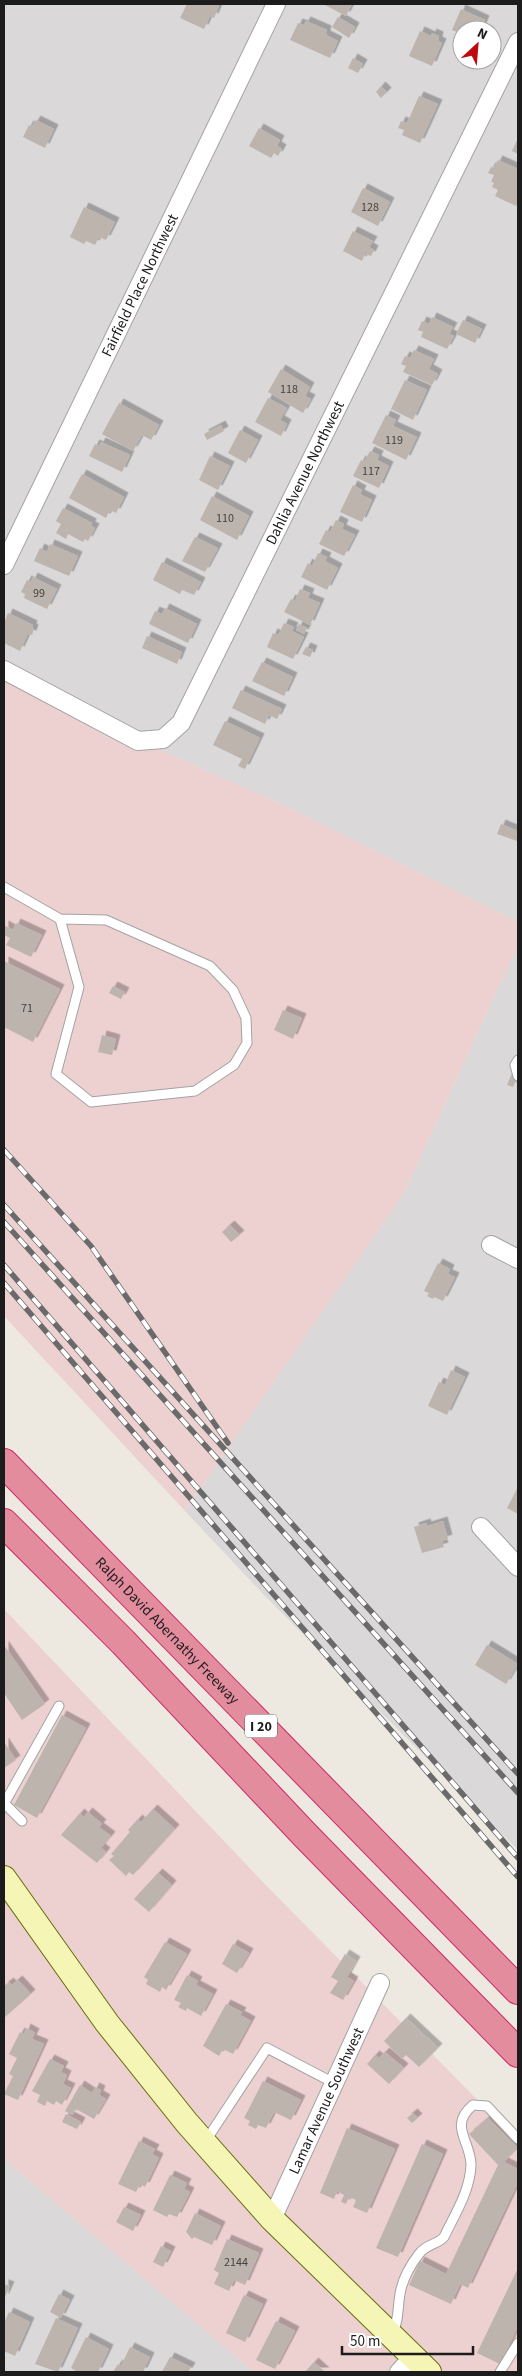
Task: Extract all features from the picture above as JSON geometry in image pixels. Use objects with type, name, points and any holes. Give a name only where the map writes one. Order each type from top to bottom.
[{"type":"highway","name":"Ralph David Abernathy Freeway","points":[[4,1463],[518,1990]]},
{"type":"highway","points":[[4,1523],[123,1642],[305,1835],[518,2053]]},
{"type":"main road","points":[[4,1878],[107,2023],[187,2123],[272,2220],[391,2337],[413,2367]]},
{"type":"street","name":"Fairfield Place Northwest","points":[[4,565],[276,4]]},
{"type":"street","name":"Dahlia Avenue Northwest","points":[[4,670],[138,741],[163,739],[181,723],[518,42]]},
{"type":"street","points":[[491,1245],[518,1259]]},
{"type":"street","points":[[480,1527],[518,1567]]},
{"type":"street","name":"Lamar Avenue Southwest","points":[[272,2220],[380,1983]]},
{"type":"lane","points":[[4,886],[60,919],[106,920],[210,966],[233,990],[246,1018],[247,1043],[234,1065],[195,1091],[90,1102],[56,1074],[79,987],[60,919]]},
{"type":"lane","points":[[518,1060],[515,1065],[518,1076]]},
{"type":"lane","points":[[22,1821],[4,1804],[59,1706]]},
{"type":"lane","points":[[204,2142],[267,2048],[334,2083]]},
{"type":"lane","points":[[391,2337],[398,2321],[405,2279],[423,2249],[444,2237],[468,2185],[471,2163],[461,2130],[464,2114],[473,2105],[487,2106],[518,2139]]},
{"type":"lane","points":[[500,2372],[518,2343]]},
{"type":"shaded area","points":[[4,4],[518,4],[518,922],[285,806],[4,680]]},
{"type":"shaded area","points":[[4,680],[285,806],[518,922],[518,945],[404,1193],[185,1511],[4,1316]]},
{"type":"shaded area","points":[[518,945],[518,1850],[264,1595],[185,1511],[404,1193]]},
{"type":"shaded area","points":[[4,1609],[259,1878],[518,2141],[518,2372],[254,2372],[4,2159]]},
{"type":"shaded area","points":[[4,2159],[254,2372],[4,2372]]},
{"type":"building","points":[[187,4],[214,4],[219,6],[214,18],[210,16],[204,29],[180,18]]},
{"type":"building","points":[[323,4],[352,4],[346,16]]},
{"type":"building","points":[[461,9],[485,20],[456,20]]},
{"type":"building","points":[[338,17],[355,27],[349,38],[332,27]]},
{"type":"building","points":[[306,21],[327,30],[326,35],[338,41],[330,58],[290,40],[298,23],[304,25]]},
{"type":"building","points":[[420,31],[431,36],[432,33],[439,36],[438,41],[442,43],[432,66],[409,56]]},
{"type":"building","points":[[353,58],[363,64],[358,73],[348,68]]},
{"type":"building","points":[[381,86],[387,92],[381,98],[376,92]]},
{"type":"building","points":[[419,96],[438,104],[420,143],[402,135],[404,130],[398,128],[401,121],[407,123]]},
{"type":"building","points":[[36,120],[54,129],[45,148],[23,137],[29,125],[32,127]]},
{"type":"building","points":[[259,128],[280,140],[277,146],[282,149],[278,156],[274,153],[271,158],[249,146]]},
{"type":"building","points":[[518,138],[518,154],[512,151]]},
{"type":"building","points":[[498,160],[518,169],[518,203],[516,206],[495,196],[498,190],[492,187],[494,183],[491,182],[494,175],[488,173],[491,167],[494,168]]},
{"type":"building","points":[[363,188],[390,202],[378,226],[351,212]]},
{"type":"building","points":[[84,207],[115,222],[106,240],[99,237],[95,245],[86,241],[84,244],[70,237]]},
{"type":"building","points":[[353,231],[373,241],[369,247],[374,250],[371,256],[365,254],[362,261],[343,251]]},
{"type":"building","points":[[432,317],[453,327],[449,334],[454,336],[447,349],[421,337],[423,332],[418,330],[422,321],[429,324]]},
{"type":"building","points":[[463,320],[482,329],[475,343],[456,334]]},
{"type":"building","points":[[414,350],[434,359],[429,369],[438,374],[432,385],[403,372],[406,366],[401,364],[405,356],[410,358]]},
{"type":"building","points":[[281,369],[310,387],[305,396],[311,399],[303,413],[268,392]]},
{"type":"building","points":[[405,380],[427,390],[413,420],[391,409]]},
{"type":"building","points":[[268,398],[287,408],[280,420],[287,424],[281,436],[255,422]]},
{"type":"building","points":[[119,403],[159,425],[151,440],[142,435],[133,451],[102,434]]},
{"type":"building","points":[[386,415],[396,420],[393,426],[417,437],[406,460],[372,443]]},
{"type":"building","points":[[221,425],[224,431],[207,440],[204,434]]},
{"type":"building","points":[[240,430],[258,440],[246,463],[228,453]]},
{"type":"building","points":[[101,442],[130,455],[122,472],[89,456],[95,444],[99,446]]},
{"type":"building","points":[[370,451],[379,455],[377,460],[389,466],[379,488],[353,476],[361,460],[364,462]]},
{"type":"building","points":[[210,456],[230,466],[218,490],[199,480]]},
{"type":"building","points":[[82,474],[124,497],[116,513],[110,510],[106,518],[69,498]]},
{"type":"building","points":[[353,485],[362,490],[360,494],[372,500],[362,522],[340,512]]},
{"type":"building","points":[[212,496],[249,516],[237,540],[200,520]]},
{"type":"building","points":[[63,508],[92,523],[91,526],[95,528],[88,541],[85,539],[83,542],[68,534],[66,539],[56,533],[61,524],[56,521]]},
{"type":"building","points":[[336,520],[344,524],[342,529],[355,535],[344,556],[319,544],[326,530],[330,532]]},
{"type":"building","points":[[195,537],[218,548],[205,572],[182,561]]},
{"type":"building","points":[[50,544],[78,556],[69,576],[34,561],[40,548],[47,552]]},
{"type":"building","points":[[318,553],[327,557],[325,561],[338,568],[327,590],[301,577],[308,563],[312,566]]},
{"type":"building","points":[[162,562],[201,582],[194,595],[182,590],[180,594],[153,580]]},
{"type":"building","points":[[33,577],[57,589],[47,609],[24,598],[25,594],[21,592],[27,580],[31,582]]},
{"type":"building","points":[[300,589],[310,593],[308,598],[320,603],[310,625],[284,612],[291,599],[295,601]]},
{"type":"building","points":[[165,608],[197,624],[188,643],[149,624],[155,611],[162,614]]},
{"type":"building","points":[[8,613],[33,625],[32,635],[28,634],[20,651],[4,643],[4,623]]},
{"type":"building","points":[[284,623],[294,627],[292,631],[304,637],[293,659],[267,647],[273,633],[278,635]]},
{"type":"building","points":[[299,624],[307,628],[304,634],[296,630]]},
{"type":"building","points":[[147,636],[182,652],[177,664],[142,648]]},
{"type":"building","points":[[306,647],[313,650],[310,657],[302,654]]},
{"type":"building","points":[[262,662],[293,677],[284,696],[252,681]]},
{"type":"building","points":[[241,690],[282,709],[277,719],[269,715],[265,724],[232,708]]},
{"type":"building","points":[[225,721],[260,738],[245,769],[238,766],[242,759],[213,745]]},
{"type":"building","points":[[501,824],[518,831],[517,841],[497,834]]},
{"type":"building","points":[[16,923],[42,935],[31,957],[6,945],[10,938],[4,935],[4,925],[13,930]]},
{"type":"building","points":[[4,961],[60,989],[33,1042],[4,1027]]},
{"type":"building","points":[[113,986],[125,992],[121,999],[109,993]]},
{"type":"building","points":[[283,1010],[302,1018],[293,1039],[274,1030]]},
{"type":"building","points":[[102,1035],[116,1039],[112,1055],[98,1052]]},
{"type":"building","points":[[512,1073],[518,1076],[513,1087],[507,1085]]},
{"type":"building","points":[[230,1225],[240,1235],[231,1242],[222,1232]]},
{"type":"building","points":[[438,1263],[450,1269],[448,1274],[455,1277],[443,1301],[427,1296],[429,1293],[424,1291]]},
{"type":"building","points":[[451,1370],[465,1377],[447,1415],[428,1406],[439,1382],[445,1385]]},
{"type":"building","points":[[518,1487],[518,1514],[507,1508]]},
{"type":"building","points":[[443,1521],[448,1539],[442,1541],[444,1547],[422,1553],[414,1527],[426,1523],[427,1526]]},
{"type":"building","points":[[4,1645],[45,1704],[22,1720],[4,1693]]},
{"type":"building","points":[[487,1645],[518,1664],[506,1684],[475,1665]]},
{"type":"building","points":[[62,1715],[86,1728],[37,1818],[14,1805]]},
{"type":"building","points":[[4,1742],[16,1760],[4,1768]]},
{"type":"building","points":[[153,1809],[175,1829],[133,1875],[129,1872],[126,1876],[109,1860],[114,1856],[111,1854],[130,1832],[128,1830],[138,1819],[141,1822]]},
{"type":"building","points":[[88,1812],[102,1824],[99,1827],[111,1836],[101,1848],[106,1852],[97,1863],[61,1835],[80,1813],[84,1817]]},
{"type":"building","points":[[158,1873],[172,1885],[149,1912],[134,1899]]},
{"type":"building","points":[[165,1942],[187,1954],[166,1990],[162,1987],[160,1992],[146,1984],[148,1980],[144,1977]]},
{"type":"building","points":[[233,1944],[249,1953],[237,1973],[222,1964]]},
{"type":"building","points":[[345,1954],[356,1961],[347,1977],[354,1981],[343,2000],[330,1993],[338,1981],[331,1977]]},
{"type":"building","points":[[187,1975],[198,1981],[196,1985],[213,1994],[201,2016],[187,2008],[186,2011],[178,2007],[181,2003],[174,2000]]},
{"type":"building","points":[[18,1980],[31,1994],[4,2018],[4,1986],[9,1982],[12,1985]]},
{"type":"building","points":[[226,2004],[242,2012],[240,2015],[251,2021],[233,2054],[223,2049],[219,2056],[203,2046]]},
{"type":"building","points":[[406,2018],[438,2048],[419,2067],[406,2055],[402,2059],[384,2041]]},
{"type":"building","points":[[26,2028],[35,2033],[32,2039],[44,2044],[18,2100],[4,2094],[13,2076],[9,2074],[17,2058],[9,2054],[20,2032],[24,2034]]},
{"type":"building","points":[[385,2052],[404,2068],[389,2084],[367,2064],[375,2055],[379,2058]]},
{"type":"building","points":[[50,2059],[64,2066],[61,2072],[67,2075],[63,2084],[71,2088],[62,2105],[56,2101],[54,2105],[47,2101],[45,2106],[37,2102],[40,2095],[32,2091]]},
{"type":"building","points":[[263,2081],[301,2100],[291,2120],[274,2112],[266,2128],[258,2125],[256,2129],[248,2125],[250,2121],[244,2118]]},
{"type":"building","points":[[80,2085],[92,2093],[95,2087],[101,2090],[99,2095],[106,2099],[94,2119],[76,2109],[72,2115],[65,2111]]},
{"type":"building","points":[[413,2113],[418,2118],[412,2123],[407,2118]]},
{"type":"building","points":[[66,2114],[81,2122],[77,2129],[62,2122]]},
{"type":"building","points":[[488,2118],[518,2148],[504,2162],[518,2169],[518,2182],[468,2288],[460,2284],[451,2304],[409,2285],[420,2261],[446,2274],[498,2165],[469,2134]]},
{"type":"building","points":[[347,2128],[395,2149],[367,2213],[353,2207],[356,2200],[349,2197],[346,2204],[341,2202],[344,2195],[337,2191],[334,2199],[320,2193]]},
{"type":"building","points":[[139,2141],[155,2149],[152,2154],[159,2158],[145,2187],[140,2184],[136,2192],[118,2184]]},
{"type":"building","points":[[422,2144],[443,2154],[398,2257],[376,2248]]},
{"type":"building","points":[[170,2175],[187,2183],[184,2189],[190,2192],[177,2217],[169,2214],[167,2217],[153,2210]]},
{"type":"building","points":[[124,2207],[141,2215],[133,2231],[116,2222]]},
{"type":"building","points":[[195,2213],[221,2226],[212,2245],[194,2237],[192,2239],[186,2232]]},
{"type":"building","points":[[227,2239],[259,2253],[245,2285],[234,2280],[229,2291],[214,2284],[219,2273],[214,2270]]},
{"type":"building","points":[[161,2246],[171,2251],[163,2267],[153,2262]]},
{"type":"building","points":[[518,2268],[518,2326],[500,2364],[477,2353]]},
{"type":"building","points":[[4,2284],[10,2286],[4,2299]]},
{"type":"building","points":[[59,2294],[70,2300],[61,2318],[50,2312]]},
{"type":"building","points":[[244,2295],[263,2304],[245,2342],[226,2333]]},
{"type":"building","points":[[9,2312],[30,2322],[15,2356],[4,2351],[4,2323]]},
{"type":"building","points":[[56,2318],[78,2328],[58,2372],[35,2364]]},
{"type":"building","points":[[276,2321],[295,2331],[275,2369],[256,2360]]},
{"type":"building","points":[[86,2337],[109,2349],[98,2372],[76,2372],[71,2368]]},
{"type":"building","points":[[130,2347],[150,2357],[143,2372],[113,2372],[118,2364],[121,2366]]},
{"type":"building","points":[[170,2357],[191,2367],[188,2372],[162,2372]]},
{"type":"building","points":[[314,2362],[325,2372],[305,2372]]},
{"type":"railway","points":[[4,1150],[91,1246],[228,1443]]},
{"type":"railway","points":[[4,1205],[518,1774]]},
{"type":"railway","points":[[4,1222],[518,1793]]},
{"type":"railway","points":[[4,1265],[518,1858]]},
{"type":"railway","points":[[4,1283],[518,1877]]}]
